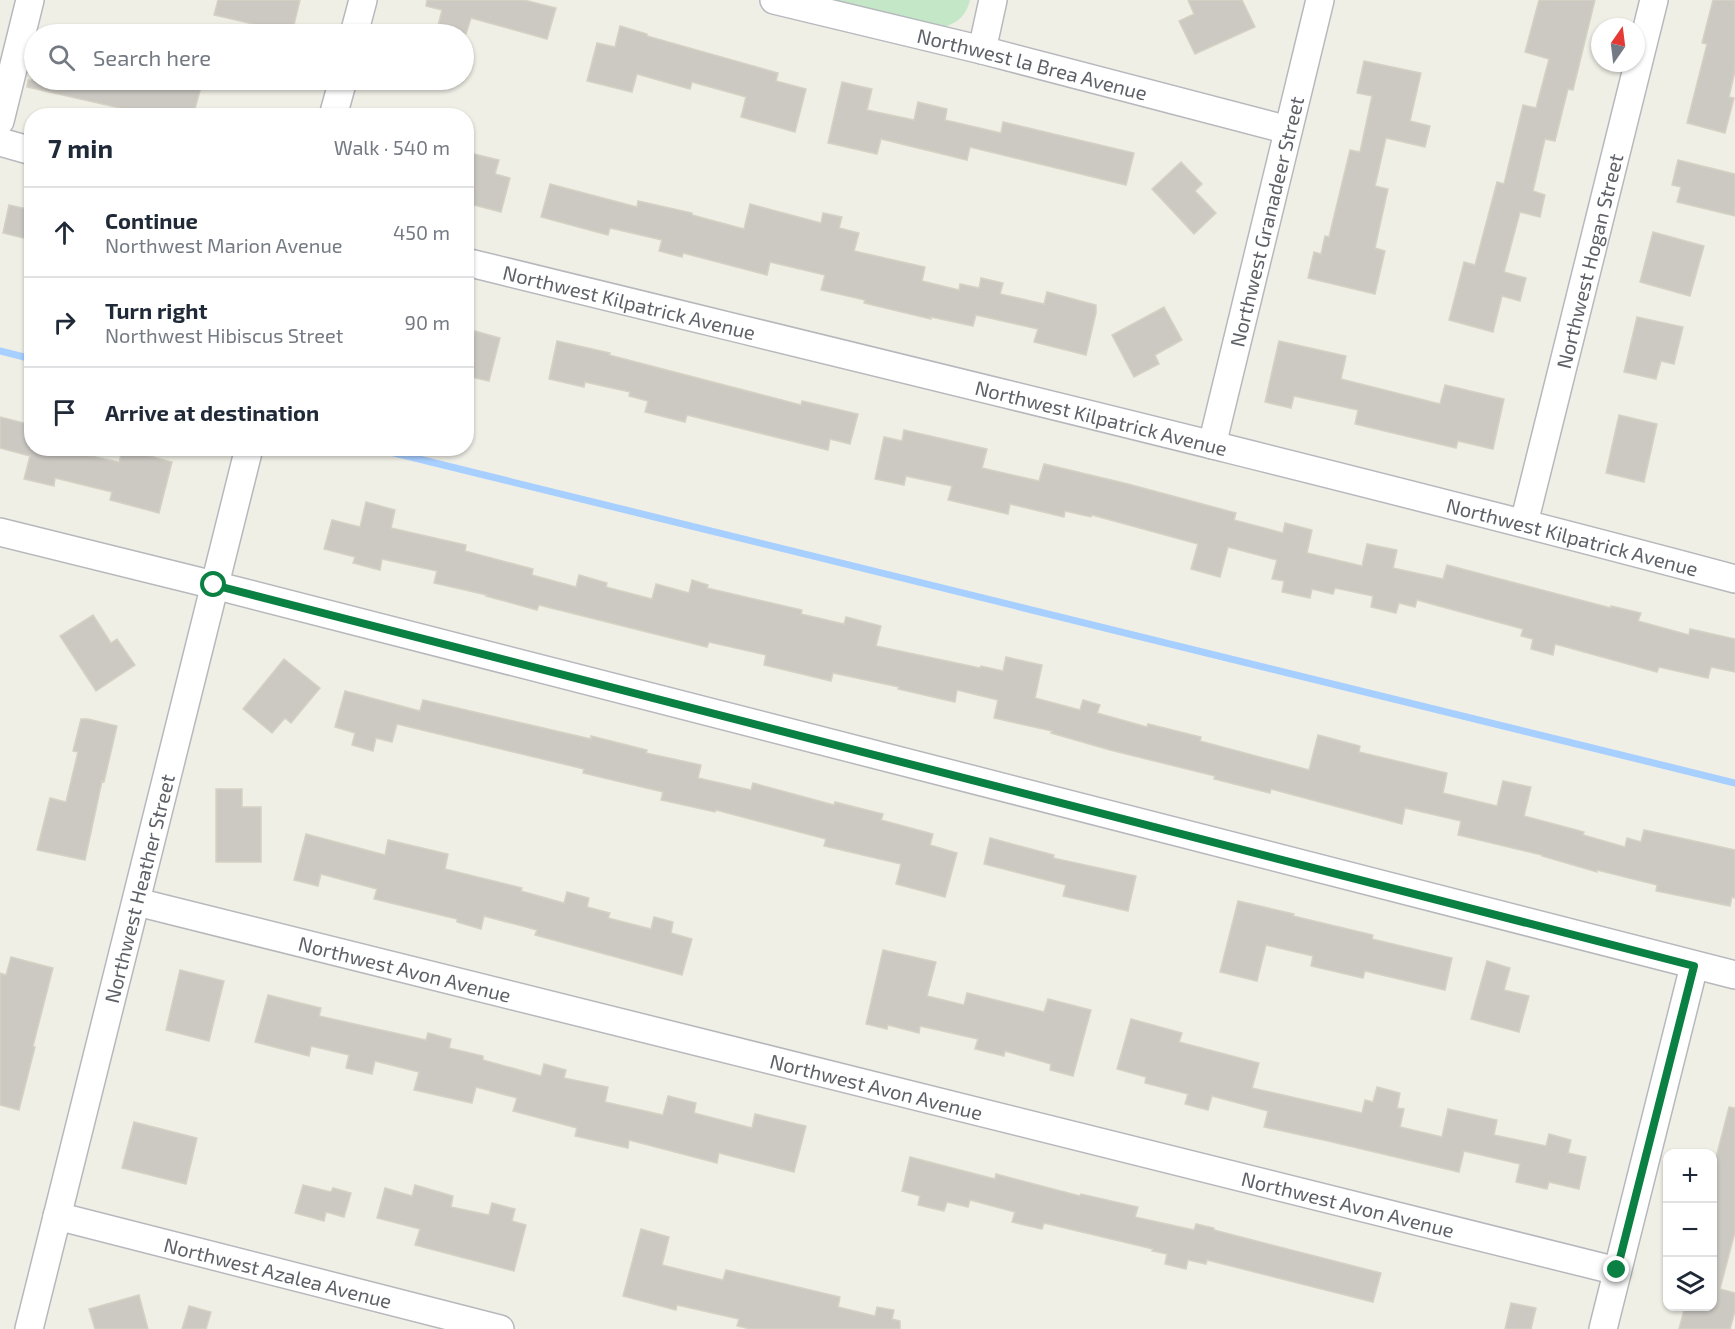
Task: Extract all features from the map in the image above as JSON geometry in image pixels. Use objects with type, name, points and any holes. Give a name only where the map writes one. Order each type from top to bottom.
[{"type":"street","points":[[24,24],[30,0]]},
{"type":"street","points":[[357,24],[363,0]]},
{"type":"street","name":"Northwest la Brea Avenue","points":[[774,0],[982,50],[1288,130]]},
{"type":"street","points":[[982,50],[993,0]]},
{"type":"street","name":"Northwest Granadeer Street","points":[[1212,444],[1320,0]]},
{"type":"street","name":"Northwest Hogan Street","points":[[1524,523],[1654,0]]},
{"type":"street","points":[[0,121],[24,24]]},
{"type":"street","points":[[335,108],[340,90]]},
{"type":"street","points":[[0,142],[24,149]]},
{"type":"street","name":"Northwest Kilpatrick Avenue","points":[[474,264],[1212,444],[1735,579]]},
{"type":"street","name":"Northwest Heather Street","points":[[29,1329],[247,456]]},
{"type":"street","points":[[0,532],[1735,975]]},
{"type":"street","name":"Northwest Avon Avenue","points":[[137,903],[1617,1270]]},
{"type":"street","points":[[1603,1329],[1694,966]]},
{"type":"street","name":"Northwest Azalea Avenue","points":[[57,1216],[500,1329]]},
{"type":"green space","points":[[810,0],[970,0],[965,12],[957,21],[934,30]]},
{"type":"building","points":[[218,0],[300,0],[294,24],[253,24],[214,15]]},
{"type":"building","points":[[427,0],[524,0],[556,8],[547,39],[471,18],[469,24],[438,24],[442,10],[426,6]]},
{"type":"building","points":[[1188,0],[1242,0],[1255,27],[1195,54],[1179,21],[1194,14]]},
{"type":"building","points":[[1539,0],[1595,0],[1573,90],[1568,89],[1555,141],[1545,139],[1533,191],[1545,195],[1540,217],[1520,212],[1504,272],[1526,278],[1520,301],[1502,296],[1493,332],[1449,320],[1464,262],[1475,265],[1497,182],[1504,184],[1523,105],[1536,108],[1549,59],[1525,52]]},
{"type":"building","points":[[1713,0],[1735,0],[1735,71],[1729,97],[1734,98],[1725,133],[1687,123],[1707,44],[1702,43]]},
{"type":"building","points":[[620,26],[647,34],[647,36],[778,73],[776,81],[806,89],[795,132],[741,117],[746,97],[692,82],[690,89],[637,74],[632,92],[587,81],[597,43],[615,47]]},
{"type":"building","points":[[1364,61],[1421,73],[1410,121],[1430,126],[1425,147],[1386,138],[1375,186],[1388,189],[1375,248],[1385,251],[1375,294],[1308,278],[1314,252],[1321,254],[1325,236],[1329,237],[1350,150],[1360,152],[1372,96],[1357,93]]},
{"type":"building","points":[[842,82],[872,89],[867,110],[914,120],[918,102],[947,109],[945,120],[1001,133],[1003,122],[1134,153],[1126,185],[970,147],[967,160],[881,139],[877,154],[828,143]]},
{"type":"building","points":[[40,90],[200,90],[195,108],[120,108]]},
{"type":"building","points":[[474,154],[499,160],[495,174],[510,178],[501,212],[474,205]]},
{"type":"building","points":[[1678,160],[1735,174],[1735,216],[1677,202],[1681,187],[1672,185]]},
{"type":"building","points":[[1181,162],[1202,184],[1195,191],[1216,213],[1194,234],[1152,189]]},
{"type":"building","points":[[550,184],[637,207],[638,201],[692,213],[692,215],[744,229],[750,204],[821,223],[823,213],[842,217],[839,228],[859,233],[854,251],[925,267],[922,281],[959,290],[960,284],[979,288],[981,278],[1003,283],[1000,294],[1044,304],[1047,292],[1096,305],[1086,355],[1034,342],[1038,329],[976,315],[973,326],[931,317],[931,319],[821,290],[825,275],[770,262],[767,275],[683,253],[682,257],[659,251],[662,240],[610,228],[608,235],[541,217]]},
{"type":"building","points":[[9,205],[24,208],[24,238],[3,233]]},
{"type":"building","points":[[1653,232],[1704,246],[1690,296],[1640,282]]},
{"type":"building","points":[[1164,307],[1182,340],[1155,355],[1159,364],[1134,377],[1112,335]]},
{"type":"building","points":[[1637,317],[1683,327],[1674,364],[1661,361],[1656,379],[1624,372]]},
{"type":"building","points":[[475,331],[500,338],[489,381],[474,378]]},
{"type":"building","points":[[557,341],[610,353],[609,355],[801,405],[802,401],[858,414],[850,444],[830,439],[828,450],[687,415],[685,422],[645,412],[648,401],[629,396],[630,392],[585,382],[584,387],[549,379]]},
{"type":"building","points":[[1279,341],[1346,356],[1341,379],[1440,404],[1445,385],[1504,399],[1493,449],[1458,441],[1456,448],[1355,424],[1358,410],[1294,396],[1291,408],[1265,402]]},
{"type":"building","points":[[1619,415],[1657,424],[1644,482],[1606,473]]},
{"type":"building","points":[[0,417],[24,423],[24,454],[0,448]]},
{"type":"building","points":[[904,430],[987,449],[982,468],[1039,481],[1044,464],[1236,513],[1234,520],[1283,533],[1285,523],[1312,530],[1307,553],[1362,566],[1367,544],[1397,550],[1393,568],[1443,579],[1447,565],[1611,608],[1611,606],[1641,613],[1638,621],[1689,635],[1690,629],[1735,639],[1735,672],[1711,667],[1708,678],[1659,667],[1657,672],[1555,644],[1553,655],[1531,649],[1533,639],[1521,636],[1523,629],[1417,600],[1415,607],[1399,603],[1396,613],[1371,607],[1373,596],[1335,588],[1333,594],[1312,589],[1310,598],[1282,592],[1284,581],[1272,579],[1277,560],[1228,547],[1220,577],[1191,569],[1198,544],[1092,515],[1091,517],[1065,511],[1064,517],[1010,504],[1008,514],[948,500],[952,486],[906,476],[904,485],[875,479],[884,437],[902,441]]},
{"type":"building","points":[[30,456],[91,456],[119,462],[121,456],[149,456],[172,462],[159,513],[110,500],[112,492],[55,478],[54,486],[24,479]]},
{"type":"building","points":[[366,502],[395,510],[391,528],[466,545],[465,551],[533,569],[532,575],[576,587],[579,575],[607,583],[606,587],[652,599],[656,584],[689,593],[692,580],[708,585],[707,588],[802,610],[801,614],[844,624],[846,617],[881,626],[876,646],[1003,671],[1006,657],[1042,665],[1035,698],[1080,710],[1083,700],[1100,705],[1097,713],[1147,727],[1148,724],[1201,737],[1200,741],[1309,770],[1318,735],[1360,746],[1359,752],[1447,773],[1443,793],[1497,806],[1503,781],[1531,787],[1524,816],[1584,832],[1583,835],[1625,847],[1627,838],[1641,842],[1644,830],[1735,850],[1735,898],[1732,897],[1730,906],[1656,891],[1657,885],[1597,870],[1597,872],[1542,855],[1458,835],[1461,821],[1405,808],[1402,824],[1271,789],[1270,793],[1214,779],[1215,776],[1110,750],[1051,733],[1052,731],[994,718],[998,700],[957,690],[955,702],[833,673],[831,681],[764,665],[766,655],[709,642],[707,647],[539,605],[537,610],[487,595],[434,583],[437,571],[382,559],[380,570],[353,563],[355,557],[324,549],[332,520],[360,527]]},
{"type":"building","points":[[93,615],[111,643],[117,639],[135,665],[96,691],[60,636]]},
{"type":"building","points":[[284,659],[320,688],[291,723],[285,718],[272,733],[243,709]]},
{"type":"building","points":[[345,691],[420,711],[423,700],[591,739],[591,736],[647,750],[646,753],[701,765],[698,778],[751,790],[753,783],[834,805],[835,802],[883,814],[881,820],[933,834],[930,845],[957,853],[945,897],[896,884],[901,864],[824,846],[826,839],[716,810],[715,812],[661,800],[663,792],[583,773],[584,769],[397,724],[392,742],[376,738],[373,751],[352,745],[355,733],[335,727]]},
{"type":"building","points":[[81,719],[117,726],[104,782],[102,781],[85,860],[37,850],[50,798],[66,802],[78,752],[73,751]]},
{"type":"building","points":[[216,789],[242,789],[242,807],[261,807],[261,862],[216,862]]},
{"type":"building","points":[[306,834],[385,855],[388,840],[448,854],[445,869],[522,888],[521,891],[564,903],[567,892],[589,898],[587,907],[610,913],[608,918],[651,929],[654,917],[673,922],[671,933],[692,939],[682,975],[535,935],[537,930],[484,916],[481,929],[457,922],[457,919],[374,899],[377,889],[321,874],[318,886],[294,880]]},
{"type":"building","points":[[990,838],[1054,855],[1053,858],[1136,876],[1128,911],[1063,896],[1066,885],[984,864]]},
{"type":"building","points":[[1238,901],[1373,935],[1372,939],[1452,958],[1445,990],[1365,971],[1363,978],[1311,966],[1313,956],[1266,945],[1257,981],[1220,972]]},
{"type":"building","points":[[883,950],[936,962],[927,996],[964,1005],[967,993],[1044,1012],[1048,999],[1091,1010],[1073,1076],[1050,1070],[1051,1064],[1005,1051],[1004,1056],[975,1049],[978,1039],[920,1026],[919,1033],[888,1025],[887,1029],[866,1024]]},
{"type":"building","points":[[11,957],[53,968],[19,1110],[0,1105],[0,973],[6,975]]},
{"type":"building","points":[[1487,961],[1510,968],[1504,990],[1529,996],[1519,1032],[1471,1019]]},
{"type":"building","points":[[180,970],[224,981],[209,1041],[166,1030]]},
{"type":"building","points":[[268,995],[321,1008],[319,1016],[426,1040],[428,1033],[451,1039],[449,1048],[483,1056],[483,1060],[541,1076],[544,1064],[566,1070],[564,1078],[608,1087],[605,1102],[663,1115],[668,1096],[696,1103],[694,1113],[752,1128],[755,1114],[806,1126],[794,1172],[719,1153],[717,1163],[629,1140],[628,1148],[575,1136],[577,1128],[513,1111],[517,1098],[476,1087],[472,1103],[414,1090],[419,1072],[375,1061],[372,1074],[346,1068],[349,1055],[311,1046],[309,1056],[255,1042]]},
{"type":"building","points":[[1131,1019],[1182,1033],[1179,1042],[1259,1063],[1252,1088],[1362,1113],[1365,1100],[1373,1102],[1377,1087],[1400,1093],[1397,1108],[1404,1109],[1400,1127],[1442,1137],[1448,1109],[1497,1120],[1494,1135],[1546,1146],[1549,1134],[1571,1140],[1568,1153],[1586,1157],[1579,1189],[1549,1182],[1547,1189],[1516,1182],[1520,1164],[1464,1151],[1459,1172],[1264,1127],[1268,1111],[1212,1096],[1208,1110],[1185,1104],[1188,1094],[1145,1083],[1146,1077],[1117,1069]]},
{"type":"building","points":[[1729,1107],[1735,1108],[1735,1232],[1720,1289],[1735,1293],[1735,1311],[1730,1329],[1679,1329],[1684,1311],[1717,1311],[1717,1154]]},
{"type":"building","points":[[134,1122],[197,1138],[186,1184],[122,1168]]},
{"type":"building","points":[[910,1157],[995,1179],[996,1174],[1080,1196],[1081,1194],[1138,1207],[1135,1217],[1194,1230],[1196,1224],[1214,1228],[1214,1230],[1381,1273],[1373,1302],[1207,1260],[1206,1264],[1188,1260],[1186,1269],[1165,1264],[1167,1254],[1152,1251],[1153,1249],[1044,1223],[1042,1229],[1012,1222],[1015,1212],[970,1200],[968,1207],[947,1202],[944,1211],[918,1205],[920,1196],[902,1191]]},
{"type":"building","points":[[303,1185],[331,1192],[333,1188],[351,1193],[344,1217],[326,1212],[324,1221],[295,1213]]},
{"type":"building","points":[[415,1185],[453,1196],[451,1207],[489,1215],[492,1203],[515,1209],[512,1221],[526,1225],[514,1271],[415,1245],[420,1229],[377,1218],[385,1188],[412,1196]]},
{"type":"building","points":[[641,1229],[669,1237],[662,1265],[723,1280],[726,1270],[840,1297],[838,1307],[875,1316],[877,1307],[894,1310],[892,1319],[900,1321],[900,1329],[751,1329],[737,1326],[739,1319],[677,1305],[676,1310],[623,1296]]},
{"type":"building","points":[[139,1295],[148,1329],[95,1329],[89,1309]]},
{"type":"building","points":[[1511,1303],[1536,1308],[1531,1329],[1505,1329]]},
{"type":"building","points":[[189,1306],[211,1312],[206,1329],[182,1329]]},
{"type":"waterway","points":[[0,351],[24,357]]},
{"type":"waterway","points":[[407,456],[1735,783]]},
{"type":"route","points":[[214,585],[1694,966],[1617,1270]]}]
